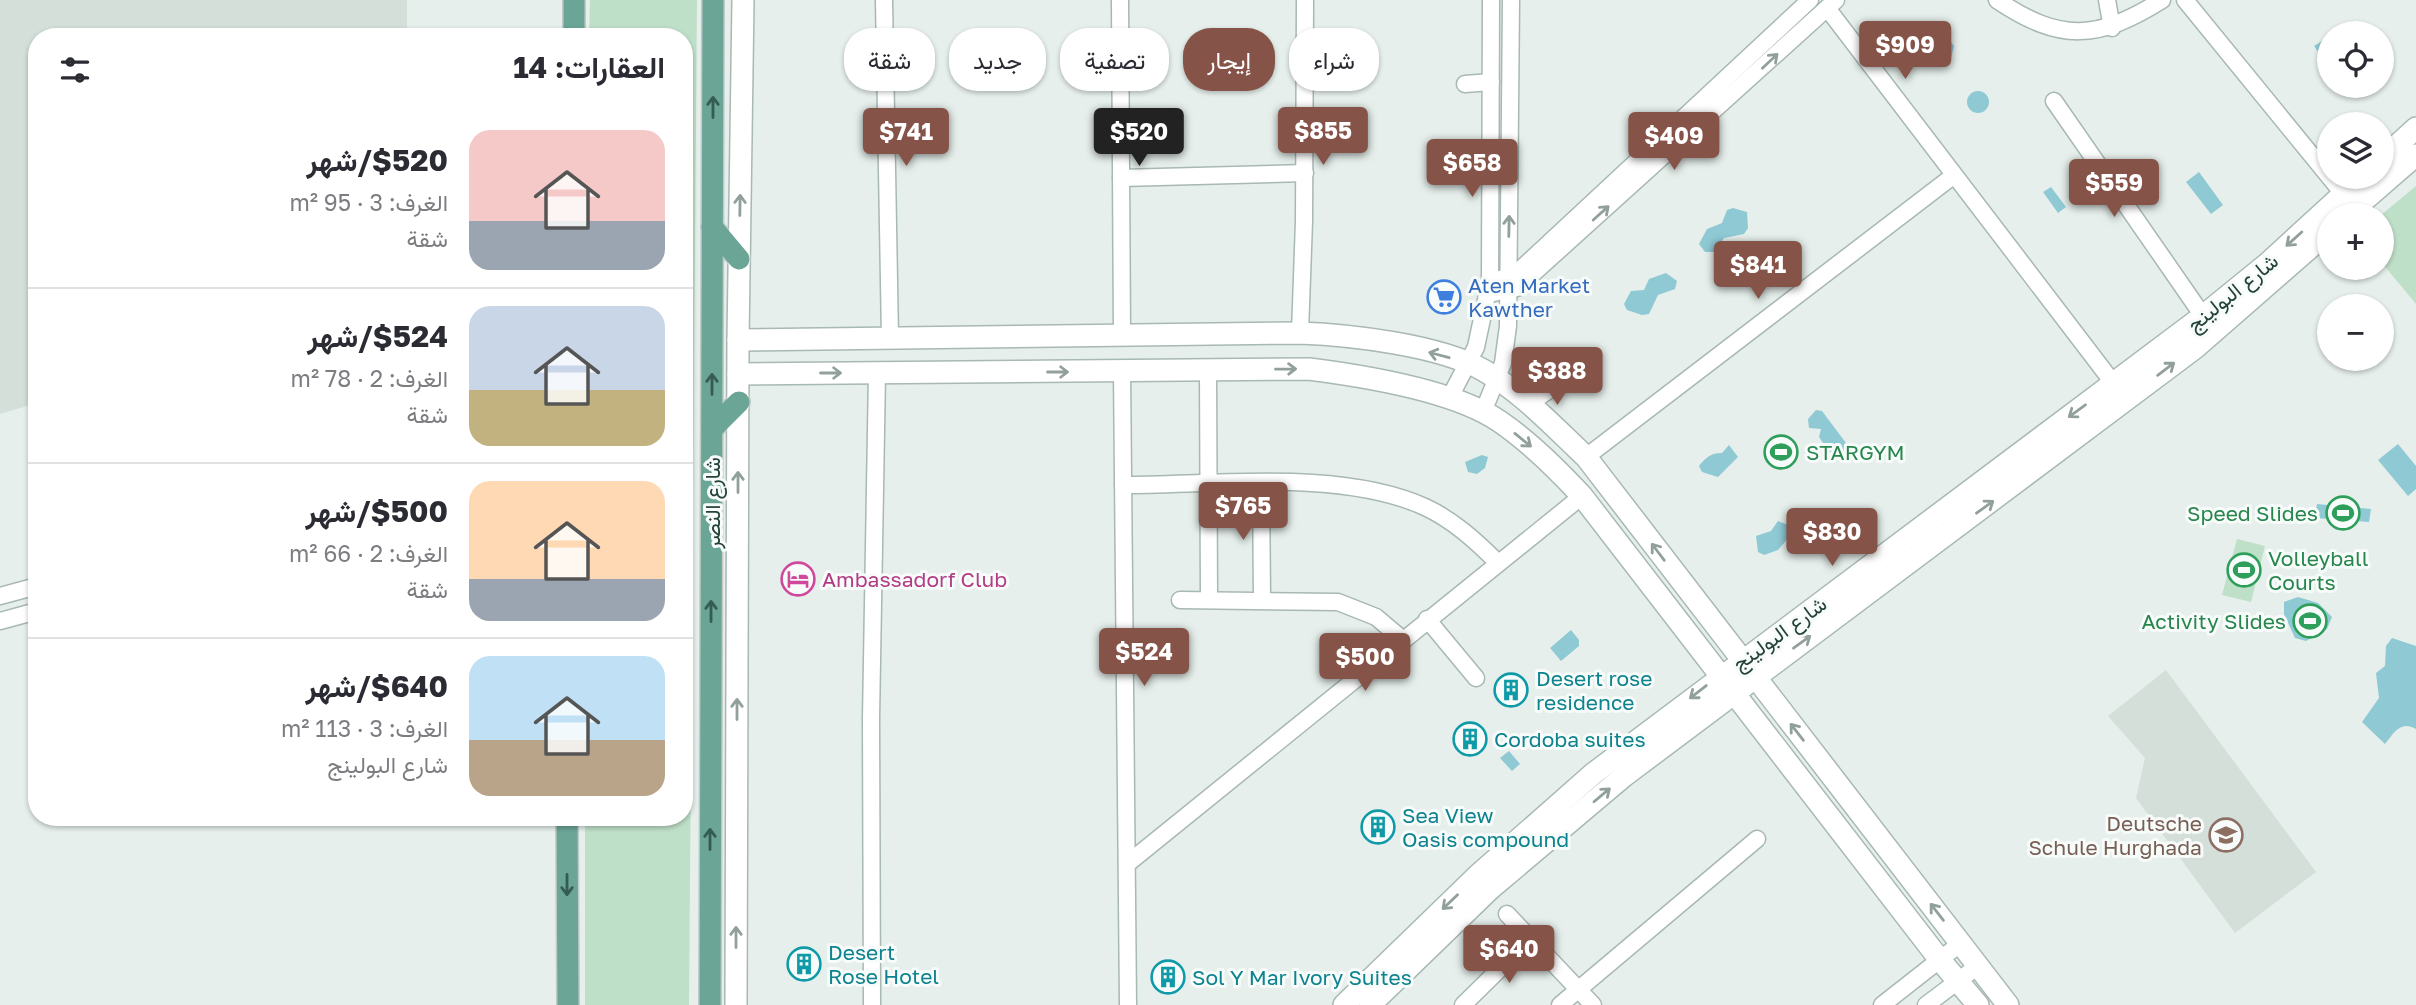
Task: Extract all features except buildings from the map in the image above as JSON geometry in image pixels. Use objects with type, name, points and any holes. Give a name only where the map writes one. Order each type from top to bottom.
[{"type":"main road","points":[[574,0],[574,28]]},
{"type":"main road","name":"شارع النصر","points":[[710,1005],[713,0]]},
{"type":"main road","points":[[712,227],[739,259]]},
{"type":"main road","points":[[712,429],[739,402]]},
{"type":"main road","points":[[567,826],[568,1005]]},
{"type":"street","points":[[736,1005],[738,340],[743,0]]},
{"type":"street","points":[[884,0],[891,338]]},
{"type":"street","points":[[1120,0],[1122,336]]},
{"type":"street","points":[[1300,332],[1305,173],[1305,0]]},
{"type":"street","points":[[1449,399],[1469,365],[1482,328],[1490,288],[1491,0]]},
{"type":"street","points":[[1483,412],[1497,380],[1507,345],[1511,0]]},
{"type":"street","points":[[1490,288],[1509,285],[1517,288],[1711,103],[1810,0]]},
{"type":"street","points":[[1997,0],[2021,16],[2048,27],[2077,32],[2112,28],[2162,0]]},
{"type":"street","points":[[2107,0],[2112,28]]},
{"type":"street","points":[[2185,0],[2346,203]]},
{"type":"street","points":[[1711,103],[1831,4],[1953,176],[2114,384]]},
{"type":"street","points":[[1465,83],[1491,82]]},
{"type":"street","points":[[2054,101],[2203,316]]},
{"type":"street","points":[[2394,148],[2416,128]]},
{"type":"street","name":"شارع البولينج","points":[[2352,203],[2416,155]]},
{"type":"street","points":[[1121,178],[1305,173]]},
{"type":"street","points":[[1586,457],[1953,176]]},
{"type":"street","name":"شارع البولينج","points":[[1370,1005],[1483,883],[1594,773],[1721,675],[1748,669],[2026,477],[2038,454],[2114,384],[2317,230]]},
{"type":"street","name":"شارع البولينج","points":[[1344,1005],[1483,883],[1734,692],[1748,669],[2013,460],[2038,454],[2195,348],[2317,241]]},
{"type":"street","points":[[738,340],[1300,332],[1384,343],[1443,355],[1469,365],[1497,380],[1529,404],[1586,457],[2008,1005]]},
{"type":"street","points":[[782,340],[776,356],[782,373]]},
{"type":"street","points":[[738,374],[1309,369],[1374,379],[1449,399],[1499,420],[1546,459],[1582,496],[1940,960],[1978,1005]]},
{"type":"street","points":[[1208,370],[1209,599]]},
{"type":"street","points":[[1122,371],[1128,1005]]},
{"type":"street","points":[[872,1005],[871,719],[877,373]]},
{"type":"street","points":[[1529,404],[1565,379]]},
{"type":"street","points":[[2013,460],[2026,477]]},
{"type":"street","points":[[1261,484],[1262,599]]},
{"type":"street","points":[[1124,485],[1346,485],[1381,492],[1426,508],[1468,534],[1497,562]]},
{"type":"street","points":[[1127,864],[1497,562],[1582,496]]},
{"type":"street","points":[[0,596],[28,588]]},
{"type":"street","points":[[1180,600],[1338,601],[1369,613],[1402,639]]},
{"type":"street","points":[[0,621],[28,613]]},
{"type":"street","points":[[1427,619],[1476,678]]},
{"type":"street","points":[[1560,1005],[1757,839]]},
{"type":"street","points":[[1507,914],[1593,1005]]},
{"type":"street","points":[[1463,1005],[1530,939]]},
{"type":"street","points":[[1882,1005],[1961,943]]},
{"type":"street","points":[[1926,1005],[1978,966]]},
{"type":"shaded area","points":[[0,0],[407,0],[407,28],[28,28],[28,406],[0,414]]},
{"type":"shaded area","name":"Deutsche Schule Hurghada","points":[[2166,670],[2316,872],[2235,933],[2136,798],[2145,758],[2108,716]]},
{"type":"green space","points":[[590,0],[697,0],[693,502],[693,28],[589,28]]},
{"type":"green space","points":[[2416,186],[2416,304],[2394,277],[2394,204]]},
{"type":"green space","name":"Volleyball Courts","points":[[2237,539],[2265,546],[2251,602],[2222,595]]},
{"type":"green space","points":[[585,826],[690,826],[689,1005],[585,1005]]},
{"type":"water","points":[[1948,38],[1954,46],[1951,58],[1941,64],[1928,58],[1933,50],[1933,39]]},
{"type":"water","points":[[1974,91],[1982,91],[1989,98],[1989,106],[1982,113],[1974,113],[1967,106],[1967,98]]},
{"type":"water","points":[[2199,172],[2223,205],[2211,214],[2186,182]]},
{"type":"water","points":[[2051,187],[2066,207],[2058,213],[2043,192]]},
{"type":"water","points":[[1733,208],[1747,212],[1748,228],[1744,234],[1724,238],[1714,252],[1705,252],[1699,244],[1707,229],[1722,223],[1727,210]]},
{"type":"water","points":[[1666,273],[1677,281],[1675,289],[1658,295],[1649,314],[1642,315],[1627,310],[1624,304],[1631,291],[1644,290],[1649,279]]},
{"type":"water","points":[[1816,410],[1822,411],[1849,447],[1853,456],[1848,460],[1841,459],[1838,452],[1829,452],[1819,437],[1821,429],[1809,428],[1808,419]]},
{"type":"water","points":[[2398,444],[2416,466],[2416,489],[2408,496],[2378,460]]},
{"type":"water","points":[[1729,445],[1738,457],[1718,477],[1702,472],[1699,466],[1704,460],[1722,453]]},
{"type":"water","points":[[1482,455],[1488,457],[1485,468],[1477,474],[1468,472],[1465,462]]},
{"type":"water","name":"Speed Slides","points":[[2317,504],[2371,509],[2369,522],[2315,518]]},
{"type":"water","points":[[1778,521],[1788,525],[1790,536],[1778,550],[1764,555],[1758,552],[1756,536],[1771,531]]},
{"type":"water","name":"Activity Slides","points":[[2298,597],[2318,603],[2332,617],[2327,629],[2306,641],[2295,638],[2284,614],[2284,602]]},
{"type":"water","points":[[1571,630],[1579,640],[1579,646],[1561,661],[1550,648]]},
{"type":"water","points":[[2392,638],[2416,646],[2416,729],[2402,727],[2385,744],[2362,722],[2379,698],[2376,673],[2385,666],[2386,646]]},
{"type":"water","points":[[1509,751],[1520,764],[1512,771],[1500,758]]},
{"type":"place","name":"Aten Market Kawther","points":[[1444,297]]},
{"type":"place","name":"STARGYM","points":[[1781,452]]},
{"type":"place","name":"Speed Slides","points":[[2343,513]]},
{"type":"place","name":"Volleyball Courts","points":[[2244,570]]},
{"type":"place","name":"Ambassadorf Club","points":[[798,579]]},
{"type":"place","name":"Activity Slides","points":[[2310,621]]},
{"type":"place","name":"Desert rose residence","points":[[1511,690]]},
{"type":"place","name":"Cordoba suites","points":[[1470,739]]},
{"type":"place","name":"Sea View Oasis compound","points":[[1378,827]]},
{"type":"place","name":"Deutsche Schule Hurghada","points":[[2226,835]]},
{"type":"place","name":"Desert Rose Hotel","points":[[804,964]]},
{"type":"place","name":"Sol Y Mar Ivory Suites","points":[[1168,977]]}]
